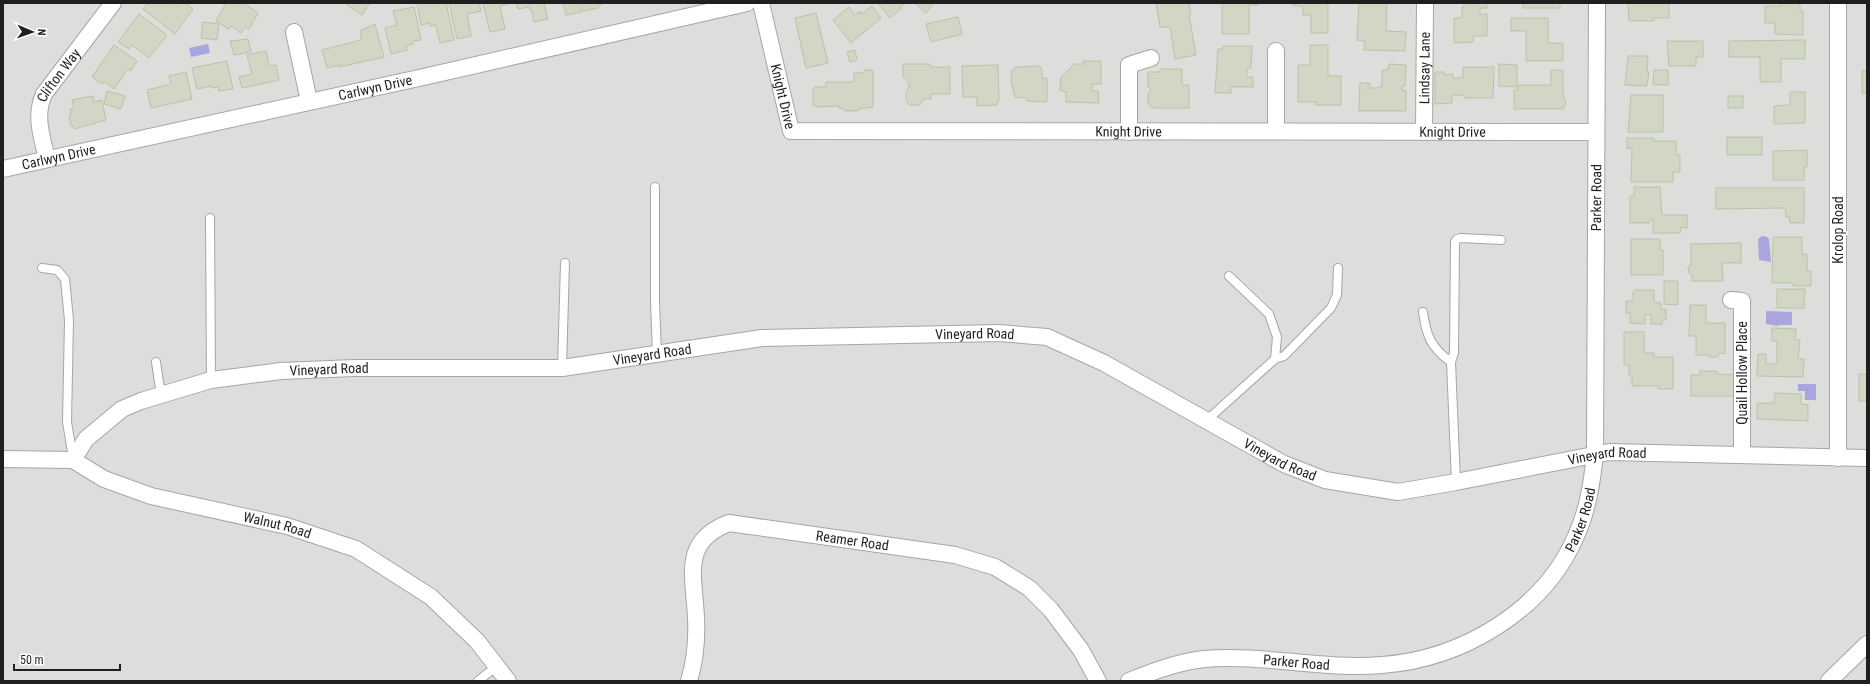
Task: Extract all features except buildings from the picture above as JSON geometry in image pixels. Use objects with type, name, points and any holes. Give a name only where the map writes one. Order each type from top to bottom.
[{"type":"street","name":"Clifton Way","points":[[46,159],[39,124],[39,104],[44,94],[113,3]]},
{"type":"street","name":"Carlwyn Drive","points":[[3,169],[747,3]]},
{"type":"street","name":"Knight Drive","points":[[761,3],[791,130],[1596,132]]},
{"type":"street","name":"Lindsay Lane","points":[[1424,132],[1425,3]]},
{"type":"street","name":"Parker Road","points":[[1129,681],[1173,665],[1219,658],[1346,666],[1382,665],[1415,661],[1446,652],[1473,640],[1498,626],[1519,610],[1550,578],[1566,555],[1583,520],[1592,481],[1595,454],[1597,3]]},
{"type":"street","name":"Krolop Road","points":[[1838,3],[1838,458]]},
{"type":"street","points":[[294,32],[309,101]]},
{"type":"street","points":[[1276,51],[1276,131]]},
{"type":"street","points":[[1129,132],[1129,65],[1151,58]]},
{"type":"street","name":"Quail Hollow Place","points":[[1731,300],[1742,301],[1742,455]]},
{"type":"street","name":"Vineyard Road","points":[[73,460],[86,439],[122,409],[161,395],[211,380],[282,371],[354,368],[562,368],[657,355],[762,338],[999,333],[1047,336],[1104,363],[1284,464],[1325,480],[1398,492],[1595,454],[1623,452],[1867,458]]},
{"type":"street","points":[[3,459],[73,460]]},
{"type":"street","name":"Walnut Road","points":[[73,460],[104,479],[151,496],[287,526],[356,549],[431,597],[477,641],[508,681]]},
{"type":"street","name":"Reamer Road","points":[[689,681],[693,667],[696,618],[692,567],[695,551],[704,538],[715,528],[729,523],[955,555],[995,567],[1029,588],[1051,610],[1081,650],[1098,681]]},
{"type":"street","points":[[1829,681],[1867,644]]},
{"type":"lane","points":[[655,187],[655,302],[657,355]]},
{"type":"lane","points":[[210,218],[211,380]]},
{"type":"lane","points":[[1456,482],[1451,362],[1454,353],[1455,242],[1457,239],[1461,238],[1502,240]]},
{"type":"lane","points":[[562,368],[565,263]]},
{"type":"lane","points":[[42,268],[57,270],[65,279],[69,320],[68,422],[73,460]]},
{"type":"lane","points":[[1207,420],[1275,359],[1284,356],[1331,308],[1336,295],[1338,268]]},
{"type":"lane","points":[[1229,276],[1270,314],[1277,337],[1275,359]]},
{"type":"lane","points":[[1423,312],[1427,335],[1440,354],[1451,362]]},
{"type":"lane","points":[[156,362],[161,395]]},
{"type":"lane","points":[[478,681],[497,666]]},
{"type":"shaded area","points":[[3,3],[1867,3],[1867,681],[3,681]]},
{"type":"water","points":[[208,44],[210,53],[191,57],[189,48]]},
{"type":"water","points":[[1762,236],[1769,239],[1771,262],[1759,260],[1758,239]]},
{"type":"water","points":[[1766,311],[1792,312],[1792,325],[1778,326],[1766,324]]},
{"type":"water","points":[[1798,384],[1816,384],[1816,400],[1805,400],[1805,391],[1798,391]]}]
